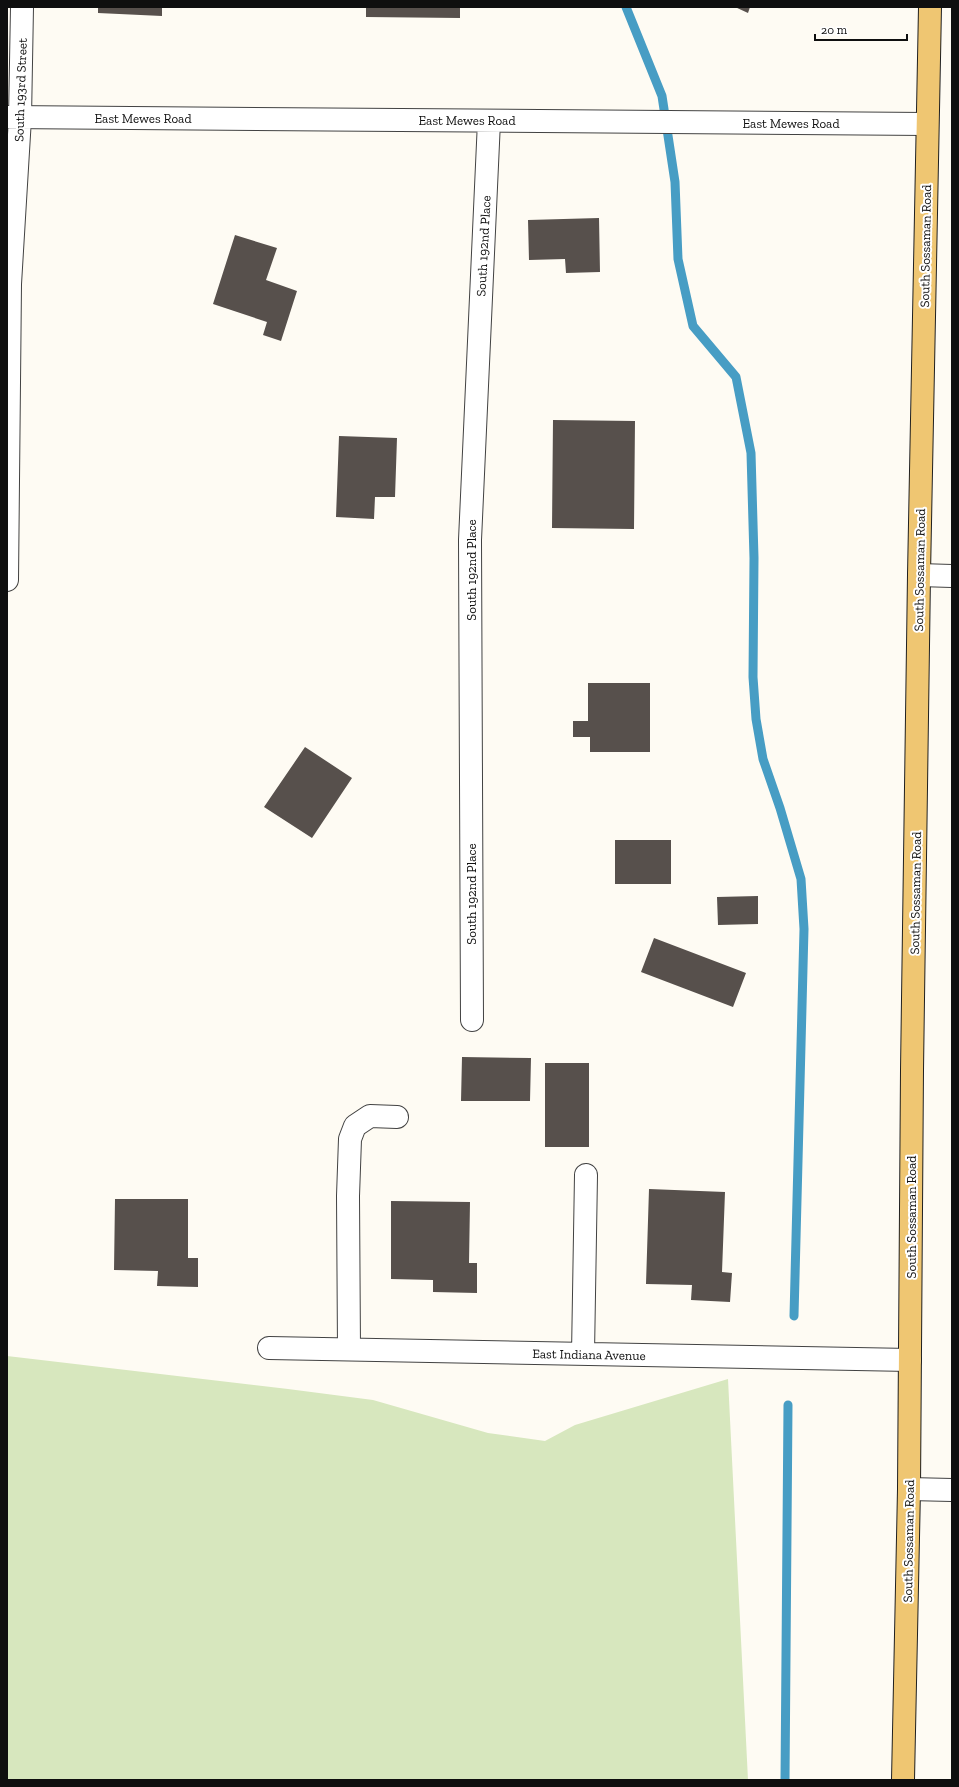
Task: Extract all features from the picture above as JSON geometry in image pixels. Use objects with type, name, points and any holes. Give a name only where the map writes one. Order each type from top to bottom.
[{"type":"main road","name":"South Sossaman Road","points":[[903,1780],[909,1489],[912,1070],[919,575],[930,7]]},
{"type":"street","name":"South 193rd Street","points":[[8,580],[13,117],[22,7]]},
{"type":"street","name":"East Mewes Road","points":[[13,117],[928,124]]},
{"type":"street","name":"South 192nd Place","points":[[472,1020],[470,540],[489,121]]},
{"type":"street","points":[[919,575],[952,576]]},
{"type":"street","points":[[349,1349],[348,1196],[350,1139],[355,1126],[370,1116],[397,1117]]},
{"type":"street","points":[[583,1354],[586,1175]]},
{"type":"street","name":"East Indiana Avenue","points":[[269,1348],[910,1360]]},
{"type":"street","points":[[909,1489],[952,1490]]},
{"type":"green space","points":[[7,1356],[373,1400],[488,1433],[545,1441],[575,1425],[728,1379],[748,1780],[7,1780]]},
{"type":"building","points":[[98,7],[162,7],[162,16],[98,13]]},
{"type":"building","points":[[366,7],[460,7],[460,18],[366,17]]},
{"type":"building","points":[[735,7],[750,7],[748,13]]},
{"type":"building","points":[[599,218],[600,272],[566,273],[565,259],[529,260],[528,220]]},
{"type":"building","points":[[235,235],[277,248],[266,280],[297,291],[281,341],[263,335],[267,322],[213,304]]},
{"type":"building","points":[[553,420],[635,421],[634,529],[552,528]]},
{"type":"building","points":[[339,436],[397,438],[395,497],[375,497],[374,519],[336,517]]},
{"type":"building","points":[[588,683],[650,683],[650,752],[590,752],[590,737],[573,737],[573,721],[588,721]]},
{"type":"building","points":[[305,747],[352,778],[312,838],[264,807]]},
{"type":"building","points":[[615,840],[671,840],[671,884],[615,884]]},
{"type":"building","points":[[758,896],[758,924],[718,925],[717,897]]},
{"type":"building","points":[[654,938],[746,973],[733,1007],[641,972]]},
{"type":"building","points":[[462,1057],[531,1058],[530,1101],[461,1101]]},
{"type":"building","points":[[545,1063],[589,1063],[589,1147],[545,1147]]},
{"type":"building","points":[[649,1189],[725,1192],[722,1272],[732,1273],[730,1302],[691,1300],[692,1285],[646,1284]]},
{"type":"building","points":[[115,1199],[188,1199],[188,1258],[198,1258],[198,1287],[157,1286],[158,1271],[114,1270]]},
{"type":"building","points":[[391,1201],[470,1202],[469,1263],[477,1263],[477,1293],[433,1292],[433,1280],[391,1279]]},
{"type":"waterway","points":[[626,7],[662,96],[675,182],[678,259],[693,326],[736,377],[751,453],[754,558],[753,677],[756,719],[763,759],[780,808],[801,879],[804,929],[794,1316]]},
{"type":"waterway","points":[[785,1780],[788,1405]]}]
